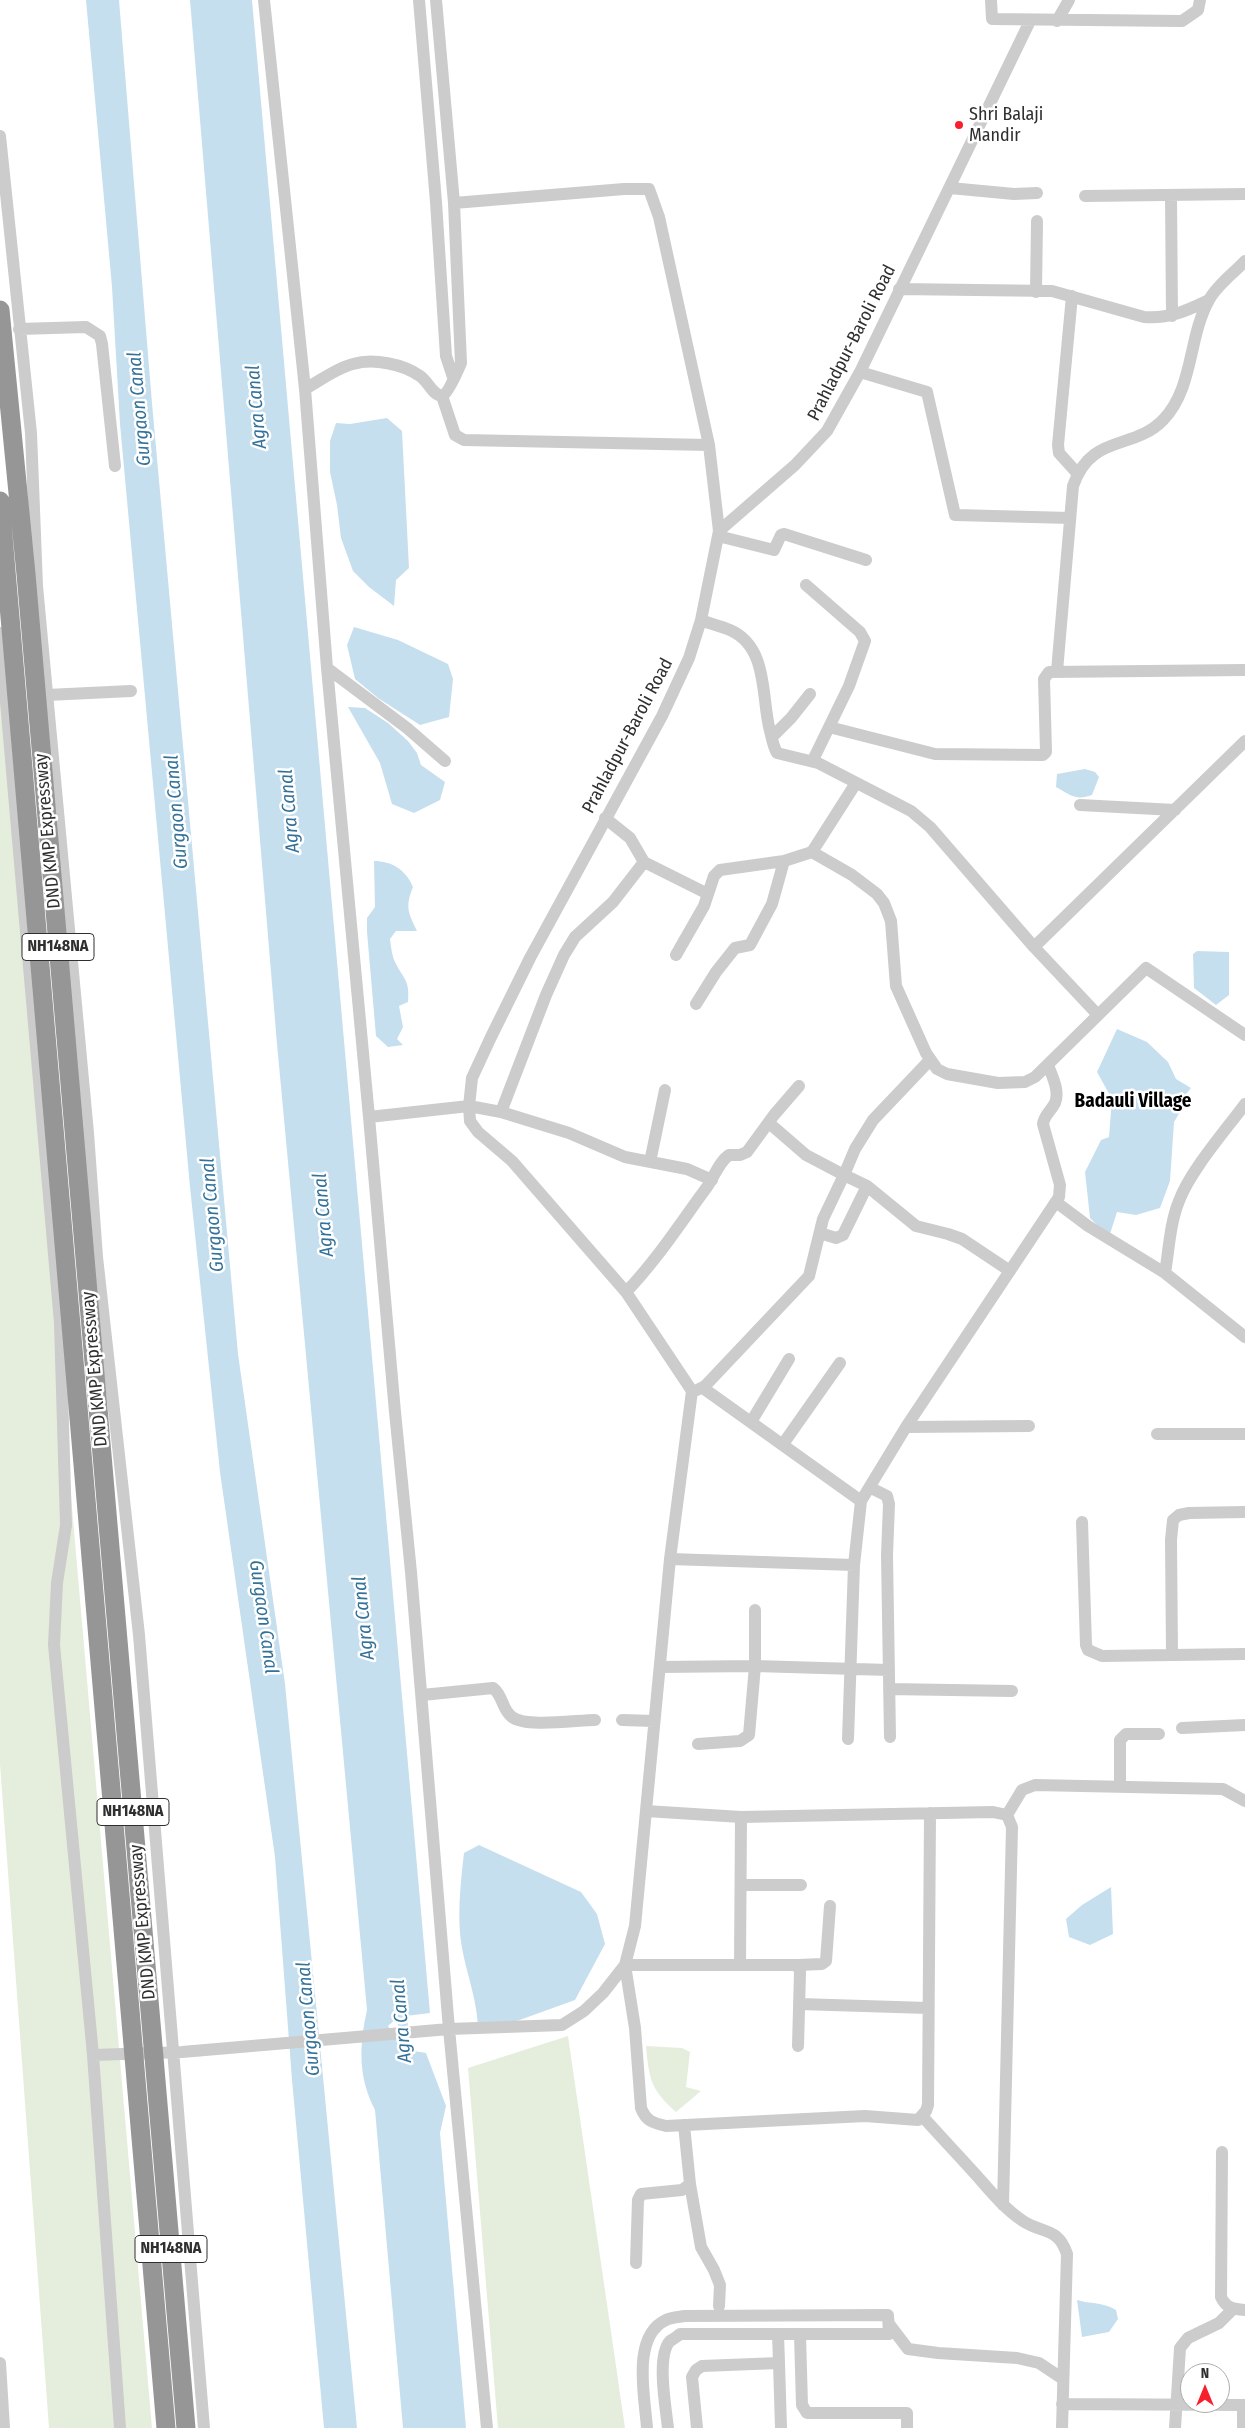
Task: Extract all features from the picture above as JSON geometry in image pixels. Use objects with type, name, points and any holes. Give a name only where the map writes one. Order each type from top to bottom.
[{"type":"highway","name":"DND KMP Expressway","points":[[0,310],[28,604],[104,1585],[133,2042],[166,2428]]},
{"type":"highway","name":"DND KMP Expressway","points":[[0,501],[104,1585],[156,2070],[186,2428]]},
{"type":"street","points":[[264,0],[305,389],[327,668],[369,1117],[394,1412],[422,1695],[446,2030],[487,2428]]},
{"type":"street","points":[[419,0],[436,202],[446,356],[453,377]]},
{"type":"street","points":[[436,0],[454,203],[462,354],[461,363],[453,377],[450,390],[442,396]]},
{"type":"street","points":[[991,0],[992,19],[1030,21],[1182,21],[1198,10],[1200,0]]},
{"type":"street","points":[[1057,21],[1069,0]]},
{"type":"street","name":"Prahladpur-Baroli Road","points":[[468,1106],[472,1078],[491,1037],[530,958],[666,707],[689,658],[701,620],[718,534],[795,465],[827,431],[860,372],[1030,21]]},
{"type":"street","points":[[0,136],[31,432],[37,586],[88,1133],[96,1257],[139,1635],[178,2052],[204,2428]]},
{"type":"street","points":[[950,188],[1014,194],[1037,193]]},
{"type":"street","points":[[454,203],[624,189],[649,189],[659,217],[709,445],[718,534],[774,550],[781,535],[784,534],[866,560]]},
{"type":"street","points":[[1085,196],[1245,194]]},
{"type":"street","points":[[1170,195],[1172,316]]},
{"type":"street","points":[[1036,292],[1037,221]]},
{"type":"street","points":[[899,289],[1057,292],[1144,317],[1172,316],[1209,300],[1245,261]]},
{"type":"street","points":[[1072,296],[1058,445],[1063,458],[1077,473]]},
{"type":"street","points":[[1057,671],[1073,486],[1077,473],[1101,448],[1149,432],[1164,419],[1180,393],[1209,300]]},
{"type":"street","points":[[19,329],[86,327],[100,336],[115,466]]},
{"type":"street","points":[[0,358],[23,363]]},
{"type":"street","points":[[305,389],[341,368],[366,362],[381,363],[408,370],[420,376],[433,391],[442,396],[455,435],[464,440],[709,445]]},
{"type":"street","points":[[0,370],[23,363]]},
{"type":"street","points":[[860,372],[927,392],[955,515],[1070,518]]},
{"type":"street","points":[[806,585],[860,632],[865,641],[849,686],[812,760]]},
{"type":"street","points":[[701,620],[731,630],[752,651],[761,672],[766,718],[778,754],[812,760],[911,811],[930,827],[1034,948],[1098,1015]]},
{"type":"street","points":[[0,633],[60,1323],[66,1525],[57,1583],[54,1644],[93,2055],[120,2428]]},
{"type":"street","points":[[327,668],[406,728],[445,761]]},
{"type":"street","points":[[829,727],[935,754],[1043,755],[1046,752],[1044,679],[1050,672],[1245,670]]},
{"type":"street","points":[[47,694],[131,691]]},
{"type":"street","points":[[772,737],[791,718],[810,694]]},
{"type":"street","points":[[1034,948],[1245,741]]},
{"type":"street","points":[[676,955],[697,920],[714,876],[720,870],[784,861],[812,852],[856,783]]},
{"type":"street","points":[[1080,805],[1175,810]]},
{"type":"street","points":[[605,818],[630,838],[644,862],[708,894]]},
{"type":"street","points":[[812,852],[852,875],[877,894],[884,903],[891,921],[896,986],[930,1060],[937,1069],[947,1074],[998,1083],[1024,1082],[1035,1077],[1148,968],[1245,1036]]},
{"type":"street","points":[[696,1004],[716,972],[735,948],[750,945],[772,904],[784,861]]},
{"type":"street","points":[[501,1112],[546,995],[564,955],[575,937],[613,902],[644,862]]},
{"type":"street","points":[[930,1060],[873,1120],[855,1149],[828,1205],[809,1276],[697,1390],[670,1559],[635,1926],[625,1965],[635,2028],[641,2108],[645,2117],[653,2123],[666,2126],[865,2116],[918,2120],[923,2117],[928,2105],[930,1813]]},
{"type":"street","points":[[848,1739],[854,1565],[861,1501],[871,1488],[906,1426],[1056,1202],[1060,1185],[1043,1124],[1044,1118],[1057,1095],[1048,1064]]},
{"type":"street","points":[[626,1292],[643,1274],[712,1180],[726,1157],[747,1152],[800,1086]]},
{"type":"street","points":[[650,1162],[665,1090]]},
{"type":"street","points":[[1166,1273],[1173,1221],[1180,1198],[1206,1156],[1239,1121],[1245,1104]]},
{"type":"street","points":[[369,1117],[468,1106],[501,1112],[569,1133],[618,1155],[687,1169],[712,1180]]},
{"type":"street","points":[[468,1106],[470,1121],[478,1132],[512,1162],[626,1292],[697,1390],[751,1422],[861,1501]]},
{"type":"street","points":[[769,1123],[806,1155],[867,1186],[916,1226],[962,1239],[1010,1271]]},
{"type":"street","points":[[820,1233],[841,1237],[867,1186]]},
{"type":"street","points":[[1056,1202],[1088,1226],[1166,1273],[1245,1337]]},
{"type":"street","points":[[751,1422],[789,1359]]},
{"type":"street","points":[[782,1444],[840,1362]]},
{"type":"street","points":[[906,1426],[1029,1426]]},
{"type":"street","points":[[1158,1434],[1245,1434]]},
{"type":"street","points":[[871,1488],[886,1496],[890,1504],[887,1555],[890,1736]]},
{"type":"street","points":[[1172,1654],[1170,1540],[1173,1520],[1179,1515],[1189,1513],[1245,1512]]},
{"type":"street","points":[[1082,1522],[1086,1645],[1088,1650],[1102,1656],[1245,1654]]},
{"type":"street","points":[[670,1559],[854,1565]]},
{"type":"street","points":[[698,1744],[740,1741],[749,1735],[755,1666],[755,1610]]},
{"type":"street","points":[[660,1667],[755,1666],[889,1670]]},
{"type":"street","points":[[422,1695],[494,1688],[498,1692],[508,1713],[521,1722],[595,1720]]},
{"type":"street","points":[[889,1689],[1012,1691]]},
{"type":"street","points":[[622,1720],[654,1721]]},
{"type":"street","points":[[1182,1728],[1245,1725]]},
{"type":"street","points":[[1120,1786],[1120,1740],[1126,1734],[1159,1734]]},
{"type":"street","points":[[1007,1815],[1022,1790],[1035,1785],[1222,1789],[1245,1801]]},
{"type":"street","points":[[646,1811],[741,1817],[993,1812],[1007,1815]]},
{"type":"street","points":[[1002,2205],[1012,1827],[1007,1815]]},
{"type":"street","points":[[740,1964],[741,1817]]},
{"type":"street","points":[[742,1885],[801,1885]]},
{"type":"street","points":[[625,1965],[822,1964],[826,1961],[830,1906]]},
{"type":"street","points":[[93,2055],[178,2052],[446,2030],[565,2024],[584,2011],[603,1993],[625,1965]]},
{"type":"street","points":[[798,1965],[800,1972],[798,2046]]},
{"type":"street","points":[[799,2004],[928,2008]]},
{"type":"street","points":[[923,2117],[1002,2205],[1024,2222],[1046,2230],[1057,2236],[1063,2243],[1066,2254],[1062,2428]]},
{"type":"street","points":[[684,2125],[690,2184],[701,2247],[720,2285],[719,2306]]},
{"type":"street","points":[[1222,2152],[1221,2296],[1225,2304],[1239,2310]]},
{"type":"street","points":[[636,2263],[638,2200],[641,2194],[682,2190],[690,2184]]},
{"type":"street","points":[[1175,2428],[1180,2348],[1188,2338],[1219,2323],[1239,2310]]},
{"type":"street","points":[[647,2428],[642,2364],[646,2344],[653,2330],[666,2320],[685,2316],[889,2324]]},
{"type":"street","points":[[889,2324],[908,2349],[938,2354],[1017,2358],[1039,2362],[1063,2379]]},
{"type":"street","points":[[668,2428],[663,2377],[664,2355],[669,2342],[680,2334],[800,2334],[889,2324]]},
{"type":"street","points":[[653,2330],[669,2342]]},
{"type":"street","points":[[778,2334],[781,2428]]},
{"type":"street","points":[[800,2334],[802,2405],[807,2413],[907,2413],[907,2428]]},
{"type":"street","points":[[0,2363],[4,2428]]},
{"type":"street","points":[[697,2428],[692,2377],[696,2370],[702,2366],[778,2363]]},
{"type":"street","points":[[1062,2404],[1244,2405],[1243,2428]]},
{"type":"green space","points":[[0,690],[152,2428],[49,2428],[0,1764]]},
{"type":"green space","points":[[568,2036],[625,2428],[498,2428],[468,2068]]},
{"type":"green space","points":[[646,2046],[682,2048],[690,2052],[686,2087],[701,2091],[676,2112],[656,2090],[650,2076]]},
{"type":"water","name":"Gurgaon Canal","points":[[86,0],[119,0],[152,403],[238,1354],[285,1684],[357,2428],[324,2428],[292,2080],[275,1857],[220,1472],[190,1187],[120,424],[112,287]]},
{"type":"water","points":[[190,0],[252,0],[430,2013],[398,2017],[388,2026],[402,2049],[426,2053],[446,2106],[440,2133],[466,2428],[403,2428],[375,2110],[365,2086],[363,2073],[362,2036],[367,2010],[277,1044]]},
{"type":"water","points":[[387,418],[402,431],[409,568],[396,580],[394,606],[369,587],[353,571],[341,538],[330,472],[330,441],[336,423],[350,424]]},
{"type":"water","points":[[354,627],[398,640],[448,664],[453,679],[449,717],[420,725],[378,698],[355,679],[347,645]]},
{"type":"water","points":[[348,707],[365,708],[388,723],[408,741],[417,753],[421,765],[445,782],[440,800],[414,813],[392,804],[380,763]]},
{"type":"water","points":[[1085,769],[1095,772],[1099,777],[1092,795],[1077,797],[1069,795],[1056,787],[1057,774]]},
{"type":"water","points":[[374,861],[381,861],[398,868],[410,881],[413,887],[408,905],[411,919],[417,931],[396,931],[390,939],[394,960],[406,981],[408,1002],[399,1006],[403,1027],[397,1039],[403,1045],[388,1047],[376,1036],[367,932],[367,918],[375,907]]},
{"type":"water","points":[[1197,951],[1229,952],[1229,995],[1216,1005],[1194,988],[1193,954]]},
{"type":"water","points":[[1117,1029],[1147,1042],[1168,1062],[1176,1079],[1191,1088],[1184,1097],[1186,1102],[1174,1122],[1170,1181],[1160,1208],[1136,1215],[1117,1212],[1109,1237],[1090,1218],[1085,1172],[1101,1140],[1109,1137],[1112,1099],[1097,1072]]},
{"type":"water","points":[[479,1845],[581,1892],[597,1914],[605,1944],[575,2000],[503,2026],[478,2031],[476,2006],[462,1946],[459,1913],[464,1853]]},
{"type":"water","points":[[1111,1887],[1113,1934],[1090,1945],[1069,1937],[1066,1919],[1082,1905]]},
{"type":"water","points":[[1077,2300],[1102,2304],[1116,2310],[1118,2319],[1109,2332],[1082,2337]]},
{"type":"waterway","name":"Agra Canal","points":[[401,2003],[406,2063]]},
{"type":"place","name":"Shri Balaji Mandir","points":[[959,125]]},
{"type":"district","name":"Badauli Village","points":[[1133,1102]]}]
